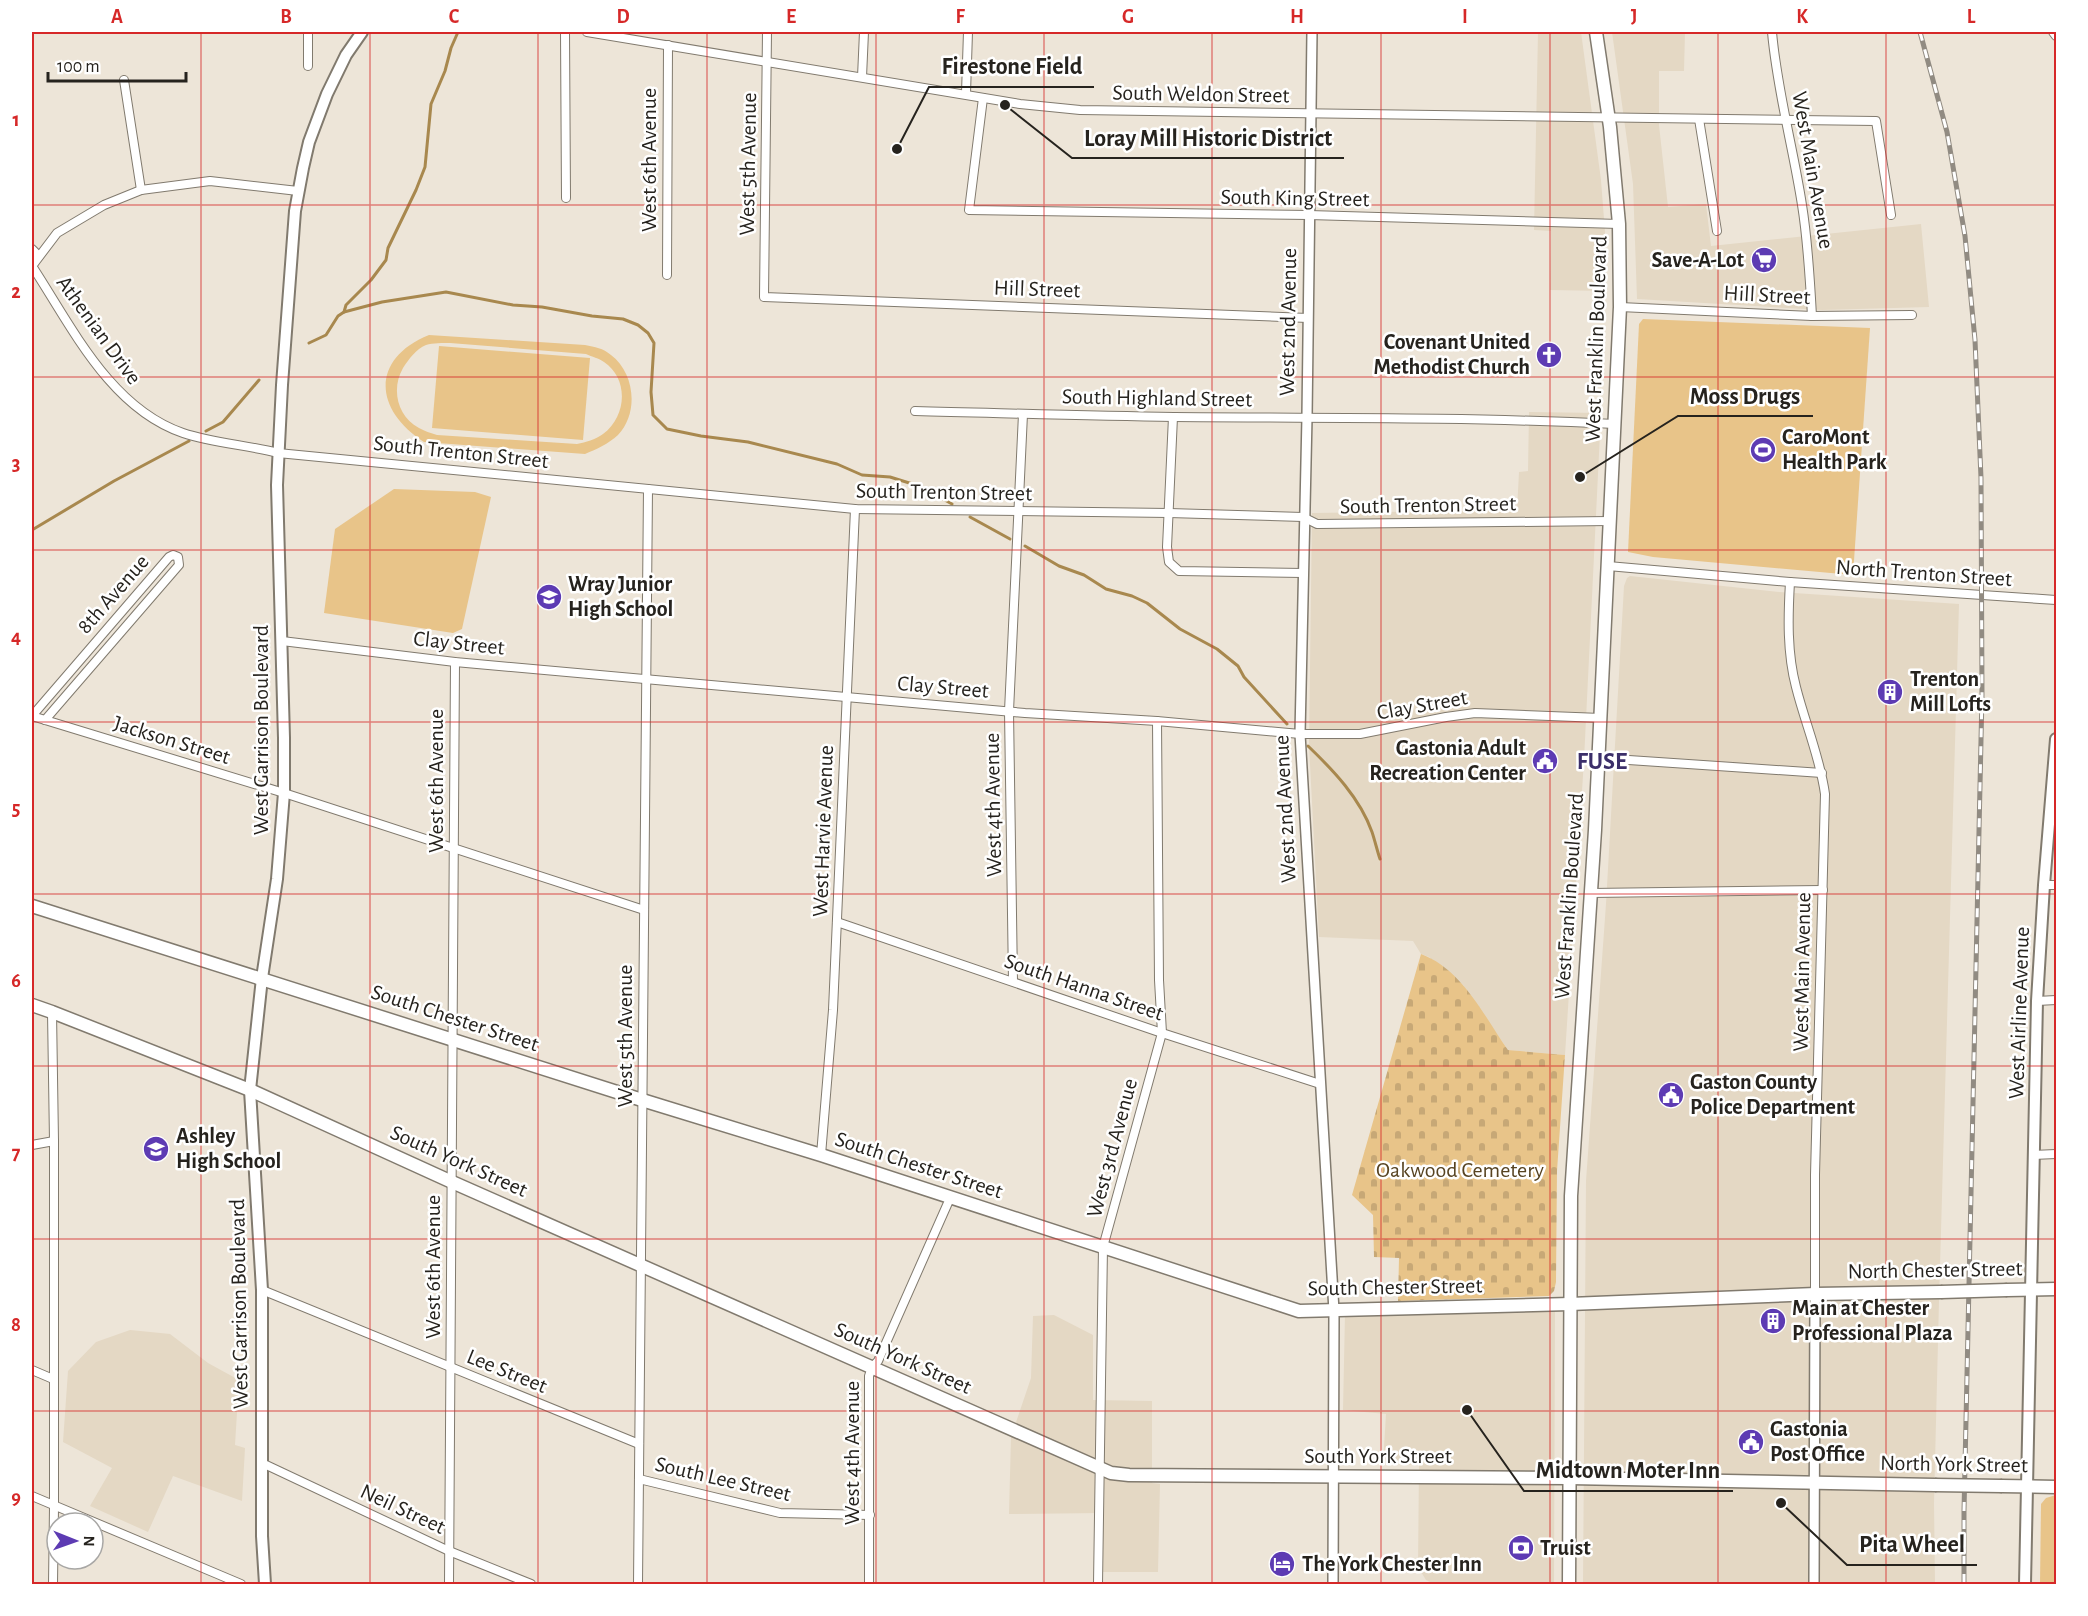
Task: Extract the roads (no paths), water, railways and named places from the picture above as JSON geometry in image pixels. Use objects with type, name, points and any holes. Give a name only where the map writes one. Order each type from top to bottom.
[{"type":"main road","name":"West Garrison Boulevard","points":[[265,1584],[262,1536],[262,1290],[250,1090],[262,978],[277,879],[284,793],[278,453],[298,191],[316,121],[337,73],[362,32]]},
{"type":"main road","name":"West Franklin Boulevard","points":[[1569,1584],[1573,1144],[1599,758],[1620,307],[1619,224],[1609,118],[1596,32]]},
{"type":"main road","name":"West Airline Avenue","points":[[2025,1584],[2037,1001],[2056,739]]},
{"type":"main road","name":"South Chester Street","points":[[32,906],[951,1196],[1288,1309],[1305,1312],[1815,1294]]},
{"type":"main road","name":"South York Street","points":[[32,1005],[250,1090],[452,1182],[1110,1473],[1814,1482]]},
{"type":"main road","name":"North Chester Street","points":[[1815,1294],[2056,1289]]},
{"type":"main road","name":"North York Street","points":[[1814,1482],[2056,1487]]},
{"type":"street","points":[[308,32],[308,66]]},
{"type":"street","points":[[565,32],[566,198]]},
{"type":"street","name":"South Weldon Street","points":[[587,32],[767,63],[966,93],[984,98],[1080,110],[1876,122],[1891,215]]},
{"type":"street","name":"West 5th Avenue","points":[[764,297],[767,32]]},
{"type":"street","points":[[862,78],[864,32]]},
{"type":"street","points":[[966,93],[968,32]]},
{"type":"street","name":"West 2nd Avenue","points":[[1312,32],[1300,734],[1334,1311],[1333,1584]]},
{"type":"street","name":"West Main Avenue","points":[[1772,32],[1778,82],[1807,239],[1812,316]]},
{"type":"street","points":[[2053,32],[2056,36]]},
{"type":"street","name":"West 6th Avenue","points":[[666,275],[668,45]]},
{"type":"street","points":[[124,80],[141,190]]},
{"type":"street","name":"South King Street","points":[[984,98],[969,210],[1309,215],[1619,224]]},
{"type":"street","points":[[1700,119],[1718,231]]},
{"type":"street","points":[[39,256],[57,233],[104,205],[141,190],[210,181],[298,191]]},
{"type":"street","name":"Athenian Drive","points":[[32,249],[39,256],[32,266],[91,356],[114,387],[136,408],[164,425],[185,434],[278,453]]},
{"type":"street","name":"Hill Street","points":[[764,297],[1308,318]]},
{"type":"street","name":"Hill Street","points":[[1620,307],[1812,316],[1912,315]]},
{"type":"street","name":"South Highland Street","points":[[915,411],[1615,424]]},
{"type":"street","name":"West 4th Avenue","points":[[1013,981],[1009,711],[1023,414]]},
{"type":"street","points":[[1173,417],[1167,546],[1169,562],[1179,571],[1303,573]]},
{"type":"street","name":"South Trenton Street","points":[[278,453],[855,509],[1303,517],[1317,524],[1610,521]]},
{"type":"street","name":"West 5th Avenue","points":[[638,1584],[648,489]]},
{"type":"street","name":"West Harvie Avenue","points":[[821,1155],[833,1010],[855,509]]},
{"type":"street","name":"8th Avenue","points":[[32,716],[169,557],[178,556],[179,565],[45,720]]},
{"type":"street","points":[[1608,566],[1790,582]]},
{"type":"street","name":"West Main Avenue","points":[[1790,582],[1788,628],[1793,674],[1822,773],[1825,794],[1815,1175],[1814,1584]]},
{"type":"street","name":"North Trenton Street","points":[[1790,582],[2056,600]]},
{"type":"street","name":"Clay Street","points":[[282,641],[455,662],[1300,734],[1360,734],[1475,713],[1601,718]]},
{"type":"street","name":"West 6th Avenue","points":[[449,1584],[455,662]]},
{"type":"street","name":"Jackson Street","points":[[32,716],[284,793],[644,910]]},
{"type":"street","name":"West 3rd Avenue","points":[[1098,1584],[1103,1247],[1162,1033],[1159,980],[1157,721]]},
{"type":"street","points":[[1599,758],[1822,773]]},
{"type":"street","points":[[2044,885],[2056,885]]},
{"type":"street","points":[[1591,893],[1823,890]]},
{"type":"street","name":"South Hanna Street","points":[[837,922],[1162,1033],[1320,1084]]},
{"type":"street","points":[[2037,1001],[2056,1000]]},
{"type":"street","points":[[52,1012],[53,1584]]},
{"type":"street","points":[[32,1145],[54,1141]]},
{"type":"street","points":[[2033,1155],[2056,1154]]},
{"type":"street","name":"West 4th Avenue","points":[[869,1584],[868,1376],[872,1367],[880,1359],[951,1196]]},
{"type":"street","name":"Lee Street","points":[[262,1290],[639,1444]]},
{"type":"street","points":[[32,1370],[53,1379]]},
{"type":"street","name":"Neil Street","points":[[262,1463],[449,1551],[531,1584]]},
{"type":"street","name":"South Lee Street","points":[[639,1479],[780,1513],[870,1515]]},
{"type":"street","points":[[32,1496],[241,1584]]},
{"type":"waterway","points":[[309,343],[326,335],[338,316],[344,312],[346,305],[371,280],[386,260],[388,248],[425,167],[431,104],[458,32]]},
{"type":"waterway","points":[[344,312],[382,302],[446,292],[513,305],[623,319],[638,325],[648,333],[654,343],[651,392],[653,415],[667,429],[748,442],[837,464],[862,475],[890,477],[919,486],[952,504]]},
{"type":"waterway","points":[[206,431],[223,422],[259,380]]},
{"type":"waterway","points":[[32,530],[114,481],[189,441]]},
{"type":"waterway","points":[[970,517],[1010,539]]},
{"type":"waterway","points":[[1025,546],[1059,566],[1084,575],[1106,589],[1147,603],[1180,629],[1217,649],[1238,666],[1244,677],[1287,724]]},
{"type":"waterway","points":[[1308,746],[1353,796],[1367,820],[1380,859]]},
{"type":"railway","points":[[1920,32],[1947,132],[1965,236],[1975,340],[1981,478],[1982,695],[1964,1584]]},
{"type":"place","name":"Loray Mill Historic District","points":[[1005,105]]},
{"type":"place","name":"Firestone Field","points":[[897,149]]},
{"type":"place","name":"Save-A-Lot","points":[[1764,260]]},
{"type":"place","name":"Covenant United Methodist Church","points":[[1549,355]]},
{"type":"place","name":"CaroMont Health Park","points":[[1763,450]]},
{"type":"place","name":"Moss Drugs","points":[[1580,477]]},
{"type":"place","name":"Wray Junior High School","points":[[549,597]]},
{"type":"place","name":"Trenton Mill Lofts","points":[[1890,692]]},
{"type":"place","name":"Gastonia Adult Recreation Center","points":[[1545,761]]},
{"type":"place","name":"Gaston County Police Department","points":[[1671,1095]]},
{"type":"place","name":"Ashley High School","points":[[156,1149]]},
{"type":"place","name":"Main at Chester Professional Plaza","points":[[1773,1321]]},
{"type":"place","name":"Midtown Moter Inn","points":[[1467,1410]]},
{"type":"place","name":"Gastonia Post Office","points":[[1751,1442]]},
{"type":"place","name":"Pita Wheel","points":[[1781,1503]]},
{"type":"place","name":"Truist","points":[[1521,1548]]},
{"type":"place","name":"The York Chester Inn","points":[[1282,1564]]},
{"type":"district","name":"FUSE","points":[[1602,762]]},
{"type":"park label","name":"Oakwood Cemetery","points":[[1460,1170]]}]
